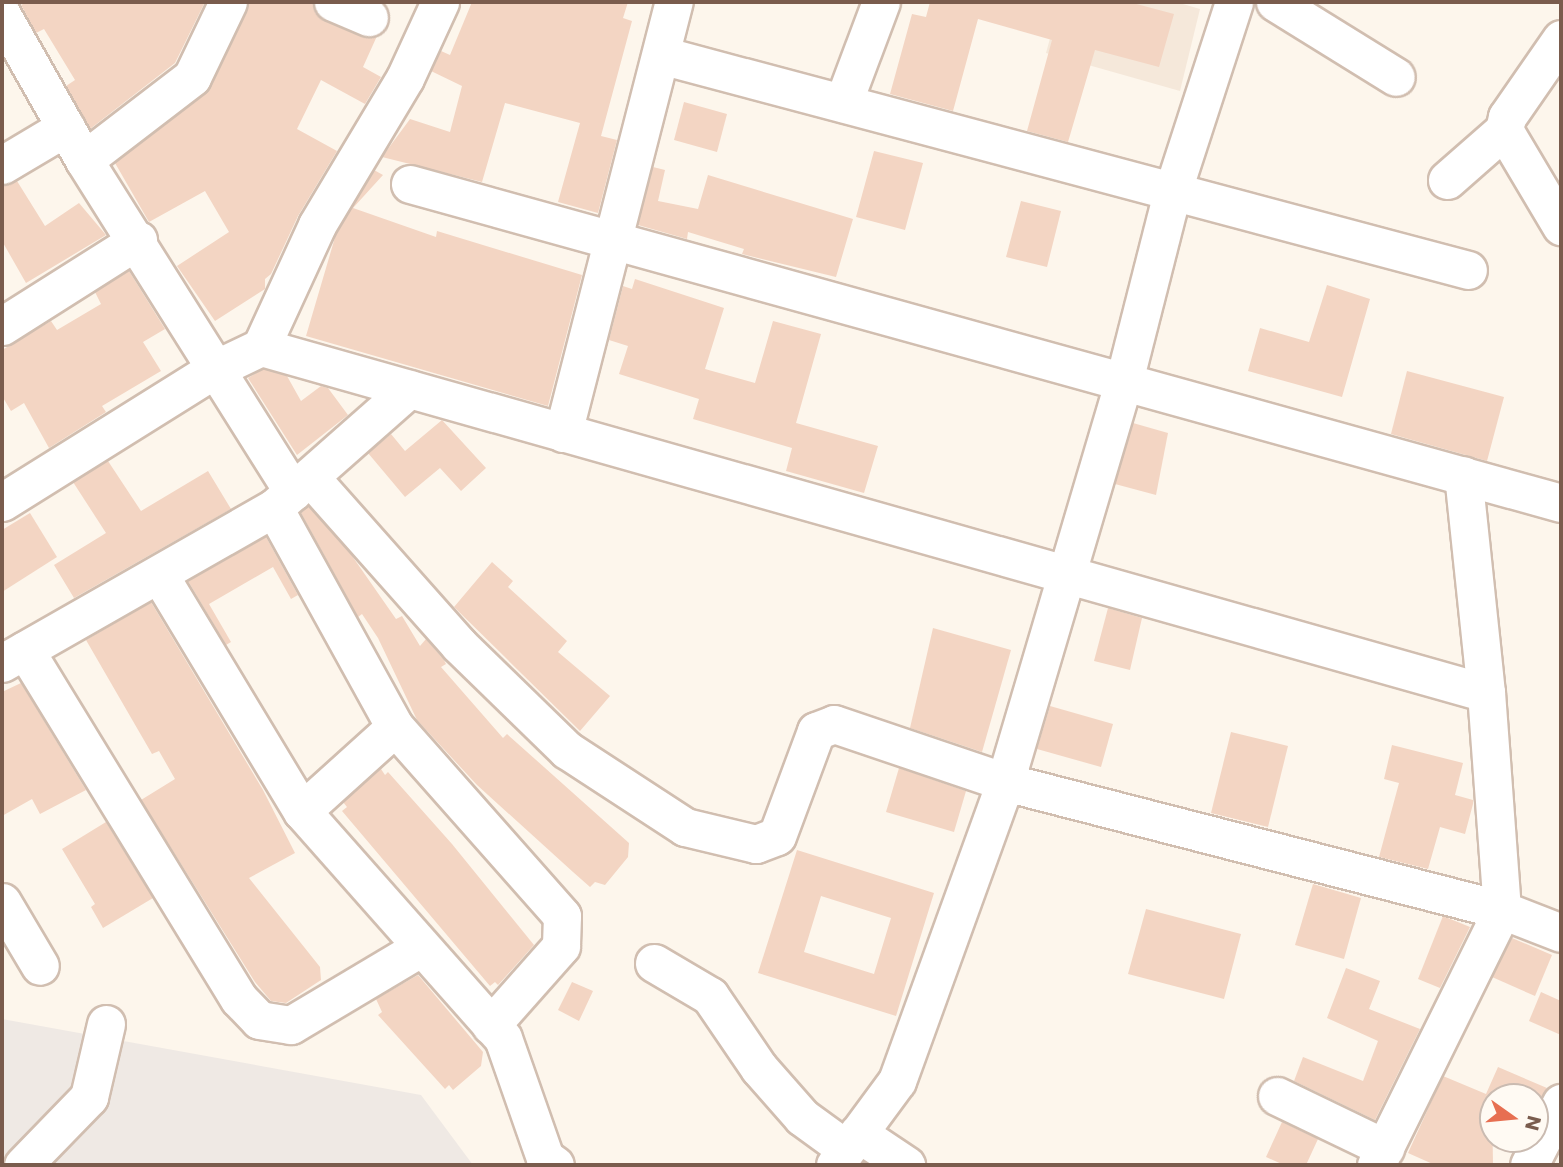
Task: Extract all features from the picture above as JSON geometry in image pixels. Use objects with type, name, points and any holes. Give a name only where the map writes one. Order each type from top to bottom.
[{"type":"street","points":[[84,160],[192,77],[228,2]]},
{"type":"street","points":[[333,2],[369,17]]},
{"type":"street","points":[[2,502],[213,370],[261,347],[317,225],[405,78],[440,2]]},
{"type":"street","points":[[562,433],[615,240],[674,2]]},
{"type":"street","points":[[843,103],[881,2]]},
{"type":"street","points":[[847,1149],[897,1081],[1005,782],[1124,381],[1172,193],[1234,2]]},
{"type":"street","points":[[1275,2],[1396,77]]},
{"type":"street","points":[[2,15],[84,160],[138,240],[213,370],[292,492],[395,727],[562,916],[561,946],[491,1025]]},
{"type":"street","points":[[1447,180],[1504,130],[1507,117],[1561,39]]},
{"type":"street","points":[[661,55],[1468,270]]},
{"type":"street","points":[[2,165],[65,128]]},
{"type":"street","points":[[1504,130],[1561,226]]},
{"type":"street","points":[[410,184],[1561,503]]},
{"type":"street","points":[[2,326],[138,240]]},
{"type":"street","points":[[261,347],[1486,693]]},
{"type":"street","points":[[409,389],[292,492],[160,576],[14,657],[239,999],[258,1020],[291,1025],[420,948]]},
{"type":"street","points":[[1278,1096],[1380,1156],[1502,910],[1486,693],[1463,475]]},
{"type":"street","points":[[292,492],[459,645],[566,750],[685,827],[756,844],[777,836],[816,731],[834,724],[1005,782],[1502,910],[1561,933]]},
{"type":"street","points":[[160,576],[302,811],[420,948],[503,1038],[545,1158],[555,1165]]},
{"type":"street","points":[[302,811],[395,727]]},
{"type":"street","points":[[2,902],[40,966]]},
{"type":"street","points":[[654,963],[710,996],[759,1068],[802,1117],[847,1149],[906,1165]]},
{"type":"street","points":[[23,1165],[89,1097],[106,1024]]},
{"type":"street","points":[[1529,1165],[1561,1103]]},
{"type":"shaded area","points":[[1060,2],[1176,2],[1200,9],[1180,91],[1046,53]]},
{"type":"shaded area","points":[[2,1019],[421,1095],[473,1165],[2,1165]]},
{"type":"building","points":[[27,2],[205,2],[175,63],[90,129],[66,86],[75,80],[44,29],[36,33],[21,5]]},
{"type":"building","points":[[249,2],[312,2],[316,14],[325,21],[361,36],[377,36],[363,67],[381,77],[365,104],[321,80],[297,129],[337,151],[298,216],[271,274],[265,279],[265,289],[215,321],[177,266],[229,232],[205,191],[149,222],[115,163],[205,93]]},
{"type":"building","points":[[472,2],[628,2],[623,18],[632,21],[601,136],[617,140],[598,213],[558,202],[580,123],[505,103],[482,182],[382,157],[410,119],[450,132],[462,86],[431,71],[441,51],[450,55]]},
{"type":"building","points":[[930,2],[1129,2],[1174,14],[1159,67],[1095,50],[1068,142],[1027,131],[1052,40],[978,19],[953,111],[890,94],[912,14],[926,17]]},
{"type":"building","points":[[684,102],[727,114],[717,152],[674,140]]},
{"type":"building","points":[[874,151],[923,163],[905,230],[856,217]]},
{"type":"building","points":[[653,167],[665,170],[658,201],[698,209],[708,175],[853,219],[836,277],[742,254],[744,249],[688,232],[687,239],[638,225]]},
{"type":"building","points":[[374,170],[383,175],[353,208],[436,237],[437,231],[582,275],[548,406],[306,336],[336,234]]},
{"type":"building","points":[[17,181],[45,226],[79,203],[106,235],[26,283],[2,241],[2,186]]},
{"type":"building","points":[[1021,201],[1061,211],[1047,267],[1006,257]]},
{"type":"building","points":[[129,271],[165,329],[143,342],[161,371],[102,406],[106,412],[49,448],[24,403],[11,411],[2,396],[2,350],[51,321],[57,330],[101,304],[95,292]]},
{"type":"building","points":[[635,279],[724,308],[705,369],[755,383],[773,321],[821,334],[796,423],[878,446],[864,493],[786,471],[792,448],[693,419],[699,399],[619,374],[628,346],[609,340],[623,286],[632,289]]},
{"type":"building","points":[[1327,285],[1370,299],[1342,397],[1248,371],[1260,328],[1309,342]]},
{"type":"building","points":[[263,369],[287,376],[301,401],[321,386],[328,388],[348,415],[297,455],[248,378]]},
{"type":"building","points":[[1407,371],[1504,397],[1487,461],[1391,434]]},
{"type":"building","points":[[442,420],[486,468],[461,491],[440,468],[405,497],[368,453],[391,434],[405,451]]},
{"type":"building","points":[[1133,423],[1168,433],[1156,495],[1115,484]]},
{"type":"building","points":[[108,461],[141,511],[208,471],[231,509],[74,598],[54,565],[106,533],[73,482]]},
{"type":"building","points":[[308,506],[350,553],[396,619],[402,616],[420,646],[426,639],[444,660],[446,664],[441,667],[503,738],[507,734],[629,843],[628,857],[605,885],[595,882],[590,887],[477,785],[417,720],[378,638],[362,614],[358,617],[301,513]]},
{"type":"building","points":[[30,513],[57,557],[2,592],[2,530]]},
{"type":"building","points":[[266,537],[298,595],[291,599],[273,567],[209,604],[231,642],[226,645],[188,581]]},
{"type":"building","points":[[492,562],[513,581],[508,587],[567,641],[558,652],[610,696],[580,731],[454,607]]},
{"type":"building","points":[[151,602],[263,790],[295,853],[249,878],[320,967],[321,980],[286,1003],[271,1001],[255,982],[141,800],[175,779],[159,751],[152,754],[86,640]]},
{"type":"building","points":[[1108,608],[1142,618],[1130,670],[1094,661]]},
{"type":"building","points":[[933,628],[1011,650],[982,752],[910,728]]},
{"type":"building","points":[[21,683],[86,790],[40,814],[32,799],[2,816],[2,692]]},
{"type":"building","points":[[1050,706],[1113,724],[1101,767],[1037,749]]},
{"type":"building","points":[[1231,732],[1288,746],[1268,827],[1211,813]]},
{"type":"building","points":[[1392,745],[1463,763],[1455,795],[1473,800],[1465,834],[1440,827],[1428,869],[1379,857],[1399,783],[1384,779]]},
{"type":"building","points":[[899,768],[966,791],[954,832],[886,812]]},
{"type":"building","points":[[381,769],[385,775],[388,772],[452,844],[534,945],[498,985],[495,982],[490,986],[342,811],[347,807],[343,802]]},
{"type":"building","points":[[106,822],[153,898],[103,928],[91,907],[95,904],[62,849]]},
{"type":"building","points":[[797,850],[934,893],[896,1016],[758,973]],"holes":[[[821,896],[891,918],[874,974],[804,952]]]},
{"type":"building","points":[[1313,884],[1361,898],[1344,959],[1295,945]]},
{"type":"building","points":[[1146,909],[1241,934],[1224,999],[1128,974]]},
{"type":"building","points":[[1443,916],[1470,927],[1440,988],[1418,979]]},
{"type":"building","points":[[1512,938],[1552,955],[1535,996],[1492,977]]},
{"type":"building","points":[[1346,968],[1380,981],[1369,1009],[1420,1029],[1375,1120],[1294,1081],[1303,1057],[1363,1081],[1378,1041],[1327,1018]]},
{"type":"building","points":[[418,975],[483,1052],[481,1066],[453,1090],[449,1085],[445,1089],[378,1015],[382,1012],[376,999]]},
{"type":"building","points":[[572,982],[593,991],[579,1021],[558,1010]]},
{"type":"building","points":[[1541,992],[1561,1001],[1561,1035],[1529,1021]]},
{"type":"building","points":[[1498,1067],[1535,1083],[1491,1083]]},
{"type":"building","points":[[1443,1076],[1479,1091],[1479,1153],[1493,1153],[1493,1165],[1435,1165],[1408,1153]]},
{"type":"building","points":[[1282,1122],[1318,1139],[1306,1165],[1284,1165],[1266,1157]]}]
